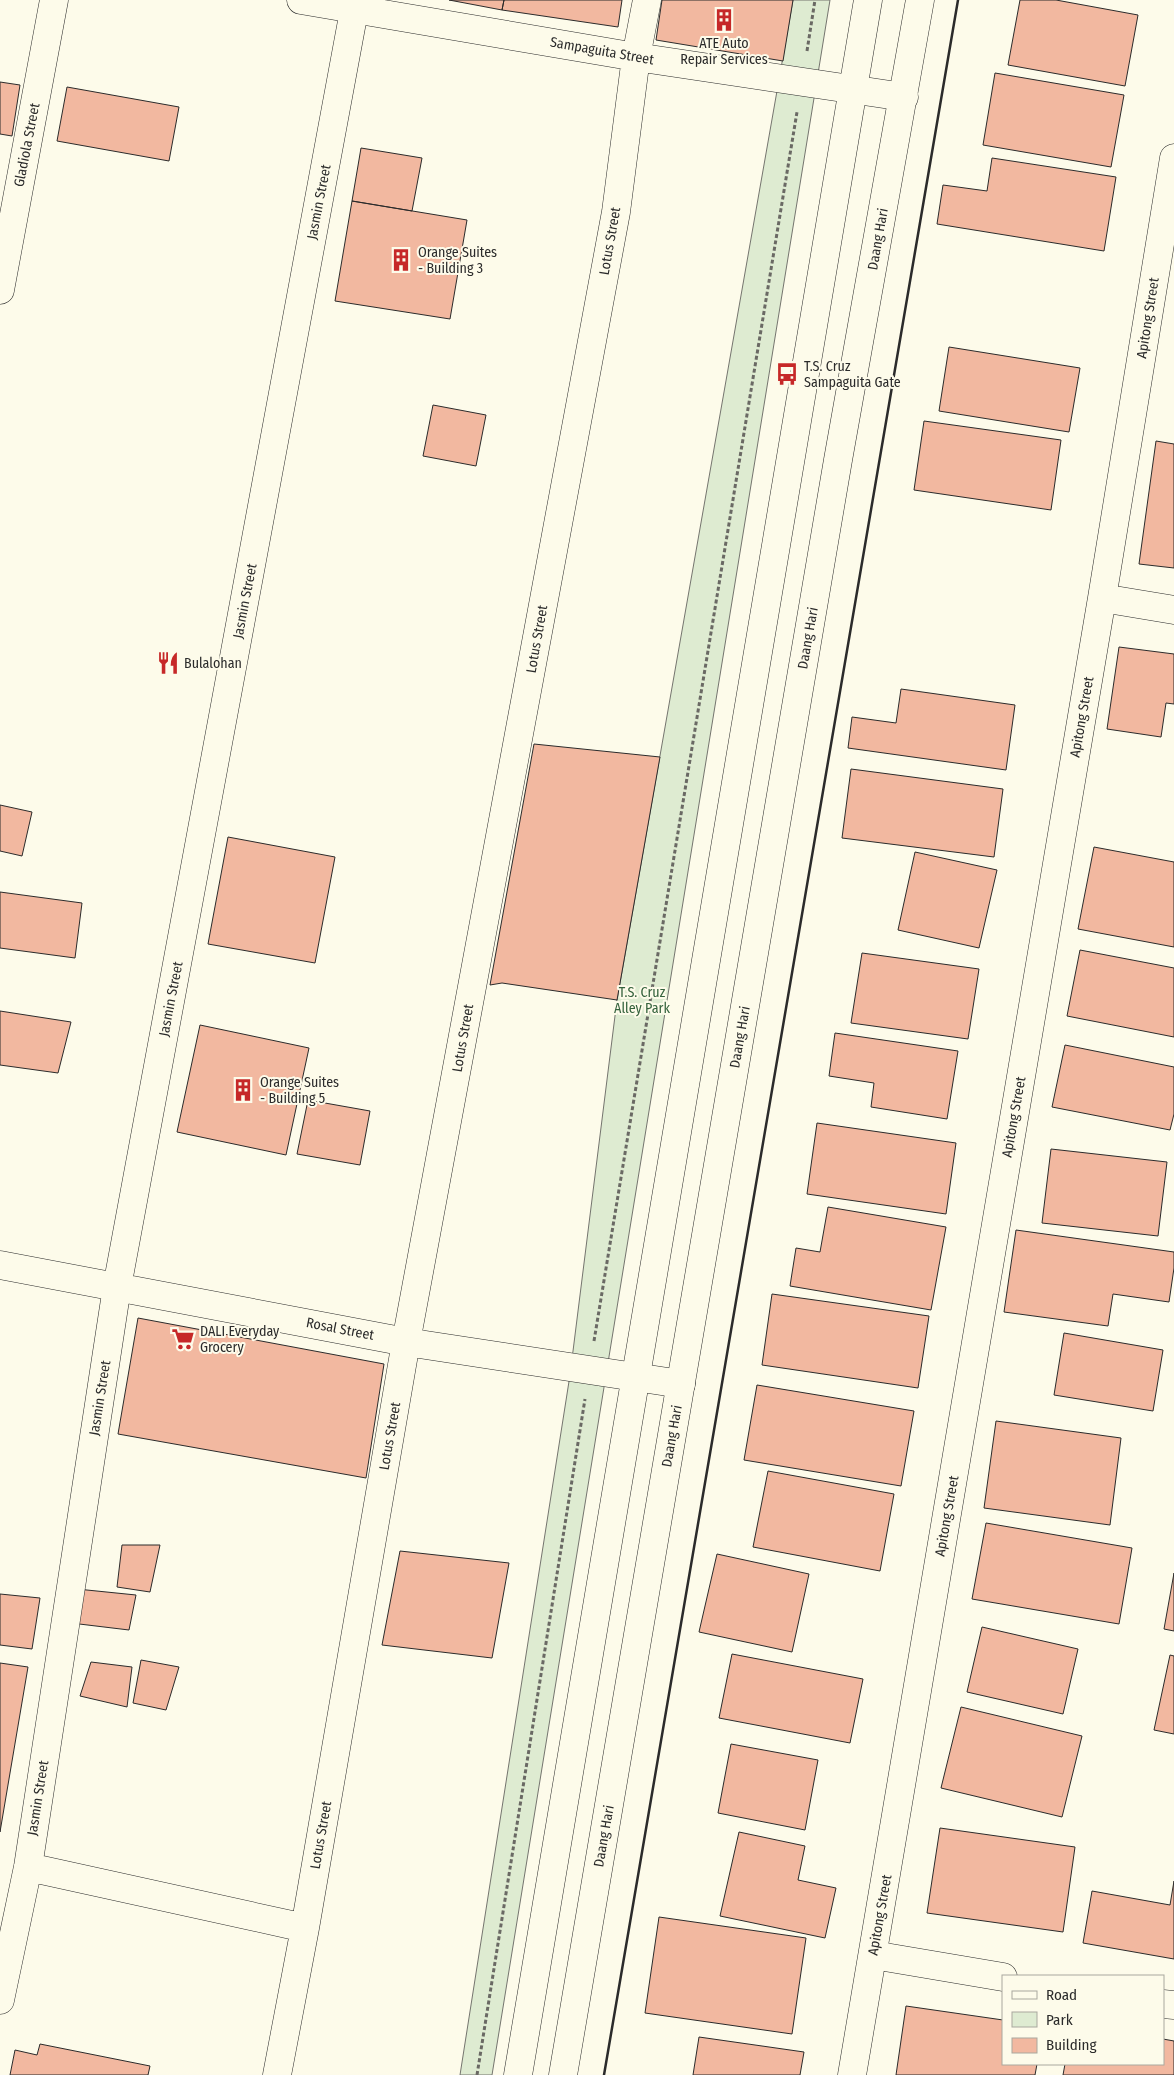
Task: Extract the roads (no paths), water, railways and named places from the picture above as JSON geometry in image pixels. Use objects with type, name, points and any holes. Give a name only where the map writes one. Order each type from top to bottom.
[{"type":"street","name":"Gladiola Street","points":[[0,290],[54,0]]},
{"type":"street","name":"Sampaguita Street","points":[[301,0],[356,4],[636,58],[904,97]]},
{"type":"street","name":"Lotus Street","points":[[277,2075],[305,1928],[406,1342],[616,212],[636,58],[647,0]]},
{"type":"street","points":[[518,2075],[868,0]]},
{"type":"street","name":"Daang Hari","points":[[563,2075],[838,460],[920,0]]},
{"type":"street","name":"Jasmin Street","points":[[0,2000],[28,1867],[117,1287],[356,4]]},
{"type":"street","name":"Apitong Street","points":[[852,2075],[1102,598],[1174,158]]},
{"type":"street","points":[[1102,598],[1174,610]]},
{"type":"street","name":"Rosal Street","points":[[0,1265],[406,1342],[681,1384]]},
{"type":"street","points":[[28,1867],[305,1928]]},
{"type":"street","points":[[873,1955],[1002,1977]]},
{"type":"place","name":"ATE Auto Repair Services","points":[[724,20]]},
{"type":"place","name":"Orange Suites - Building 3","points":[[401,260]]},
{"type":"place","name":"T.S. Cruz Sampaguita Gate","points":[[787,374]]},
{"type":"place","name":"Bulalohan","points":[[168,663]]},
{"type":"place","name":"Orange Suites - Building 5","points":[[243,1090]]},
{"type":"place","name":"DALI Everyday Grocery","points":[[183,1339]]},
{"type":"park label","name":"T.S. Cruz Alley Park","points":[[642,1000]]}]
